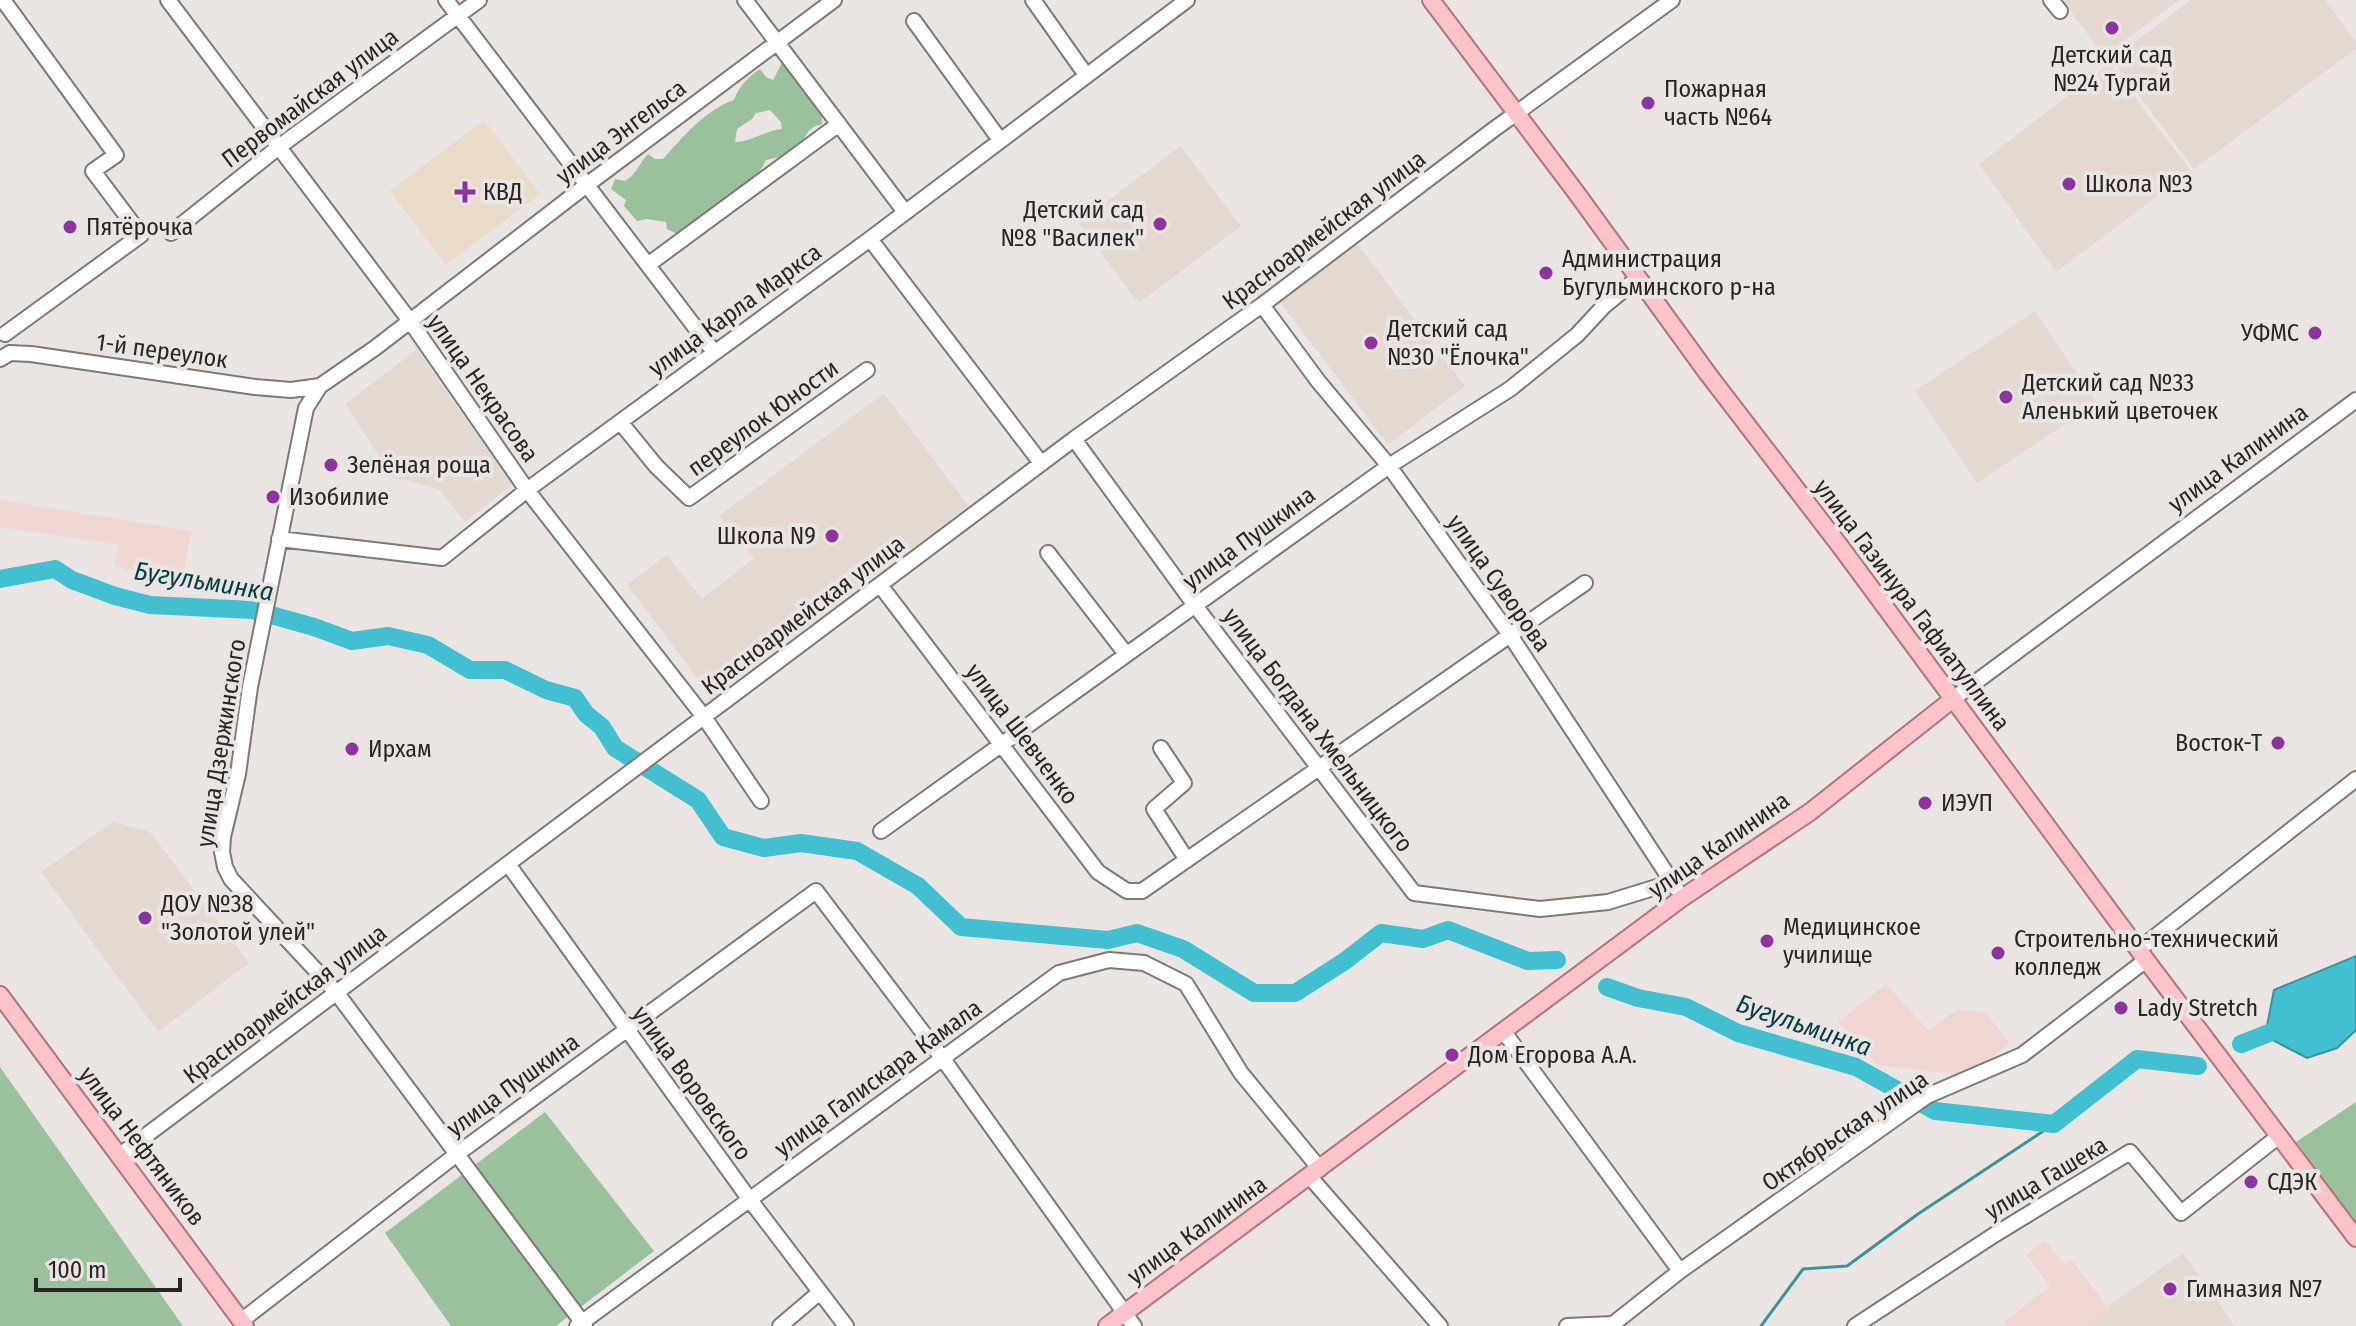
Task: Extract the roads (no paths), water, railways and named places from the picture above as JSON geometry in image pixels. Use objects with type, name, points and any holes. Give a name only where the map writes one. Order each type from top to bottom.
[{"type":"main road","name":"улица Газинура Гафиатуллина","points":[[1431,0],[2356,1238]]},
{"type":"main road","name":"улица Калинина","points":[[1107,1326],[1130,1319],[1315,1173],[1682,898],[1810,812],[1953,699]]},
{"type":"main road","name":"улица Нефтяников","points":[[0,995],[243,1323]]},
{"type":"street","points":[[3,0],[116,155],[93,171],[141,235],[2,331],[5,356]]},
{"type":"street","name":"улица Некрасова","points":[[168,0],[410,321],[527,490],[704,717],[761,801]]},
{"type":"street","points":[[446,0],[714,352]]},
{"type":"street","name":"Первомайская улица","points":[[171,233],[280,146],[479,0]]},
{"type":"street","points":[[745,0],[905,212]]},
{"type":"street","name":"улица Энгельса","points":[[320,386],[834,0]]},
{"type":"street","points":[[1033,0],[1086,75]]},
{"type":"street","name":"улица Карла Маркса","points":[[279,539],[442,558],[527,490],[870,239],[1187,0]]},
{"type":"street","name":"Красноармейская улица","points":[[120,1155],[1041,463],[1262,305],[1515,113],[1672,0]]},
{"type":"street","points":[[914,21],[1000,140]]},
{"type":"street","points":[[649,264],[839,124]]},
{"type":"street","points":[[870,239],[1041,463]]},
{"type":"street","name":"улица Пушкина","points":[[881,831],[1389,466],[1510,389],[1577,335],[1604,306],[1638,278]]},
{"type":"street","name":"улица Суворова","points":[[1262,305],[1318,381],[1389,466],[1510,635],[1682,898]]},
{"type":"street","name":"1-й переулок","points":[[5,356],[31,354],[255,387],[291,390],[320,386]]},
{"type":"street","name":"переулок Юности","points":[[621,423],[656,466],[689,498],[867,370]]},
{"type":"street","name":"улица Дзержинского","points":[[320,386],[306,408],[250,687],[238,774],[222,852],[231,879],[336,992],[582,1325]]},
{"type":"street","name":"улица Калинина","points":[[1953,699],[2356,400]]},
{"type":"street","name":"улица Богдана Хмельницкого","points":[[1074,439],[1194,604],[1414,893],[1540,909],[1608,902],[1673,882]]},
{"type":"street","points":[[1048,553],[1126,654]]},
{"type":"street","points":[[1161,748],[1184,783],[1154,809],[1187,860],[1585,583]]},
{"type":"street","name":"улица Шевченко","points":[[880,585],[1098,872],[1127,891],[1142,891],[1187,860]]},
{"type":"street","name":"Октябрьская улица","points":[[1567,1326],[1613,1324],[1680,1271],[1927,1096],[2022,1055],[2356,779]]},
{"type":"street","name":"улица Воровского","points":[[508,864],[750,1200],[846,1326]]},
{"type":"street","name":"улица Пушкина","points":[[243,1323],[457,1154],[816,891],[943,1059]]},
{"type":"street","name":"улица Галискара Камала","points":[[582,1325],[1059,973],[1109,960],[1144,963],[1186,984],[1241,1073],[1315,1173]]},
{"type":"street","points":[[1504,1032],[1680,1271]]},
{"type":"street","points":[[943,1059],[1130,1319]]},
{"type":"street","name":"улица Гашека","points":[[1855,1326],[1994,1235],[2130,1152],[2181,1213],[2279,1136]]},
{"type":"street","points":[[1315,1173],[1440,1326]]},
{"type":"street","points":[[780,1326],[820,1292]]},
{"type":"water","points":[[2356,956],[2356,1030],[2337,1048],[2307,1058],[2265,1036],[2274,990]]},
{"type":"waterway","name":"Бугульминка","points":[[0,579],[55,569],[72,580],[150,605],[253,610],[352,641],[388,636],[428,645],[470,670],[505,670],[546,690],[575,698],[586,714],[602,727],[615,748],[698,800],[723,837],[764,848],[801,843],[857,851],[918,886],[961,927],[1108,940],[1137,933],[1183,949],[1254,993],[1295,993],[1381,933],[1423,939],[1448,930],[1528,961],[1557,960]]},
{"type":"waterway","name":"Бугульминка","points":[[1607,987],[1638,998],[1686,1007],[1738,1033],[1856,1067],[1935,1111],[2054,1124],[2137,1059],[2198,1066]]},
{"type":"waterway","points":[[2241,1044],[2287,1026]]},
{"type":"waterway","points":[[1761,1326],[1803,1269],[1847,1266],[1918,1214],[2054,1124]]},
{"type":"place","name":"Детский сад №24 Тургай","points":[[2112,28]]},
{"type":"place","name":"Пожарная часть №64","points":[[1648,103]]},
{"type":"place","name":"Школа №3","points":[[2069,184]]},
{"type":"place","name":"КВД","points":[[465,192]]},
{"type":"place","name":"Детский сад №8 \"Василек\"","points":[[1160,224]]},
{"type":"place","name":"Пятёрочка","points":[[70,227]]},
{"type":"place","name":"Администрация Бугульминского р-на","points":[[1546,273]]},
{"type":"place","name":"УФМС","points":[[2315,333]]},
{"type":"place","name":"Детский сад №30 \"Ёлочка\"","points":[[1371,343]]},
{"type":"place","name":"Детский сад №33 Аленький цветочек","points":[[2006,397]]},
{"type":"place","name":"Зелёная роща","points":[[331,465]]},
{"type":"place","name":"Изобилие","points":[[273,497]]},
{"type":"place","name":"Школа N9","points":[[832,536]]},
{"type":"place","name":"Восток-Т","points":[[2278,743]]},
{"type":"place","name":"Ирхам","points":[[352,749]]},
{"type":"place","name":"ИЭУП","points":[[1925,803]]},
{"type":"place","name":"ДОУ №38 \"Золотой улей\"","points":[[145,918]]},
{"type":"place","name":"Медицинское училище","points":[[1767,941]]},
{"type":"place","name":"Строительно-технический колледж","points":[[1998,953]]},
{"type":"place","name":"Lady Stretch","points":[[2121,1008]]},
{"type":"place","name":"Дом Егорова А.А.","points":[[1452,1055]]},
{"type":"place","name":"СДЭК","points":[[2251,1182]]},
{"type":"place","name":"Гимназия №7","points":[[2170,1289]]}]
